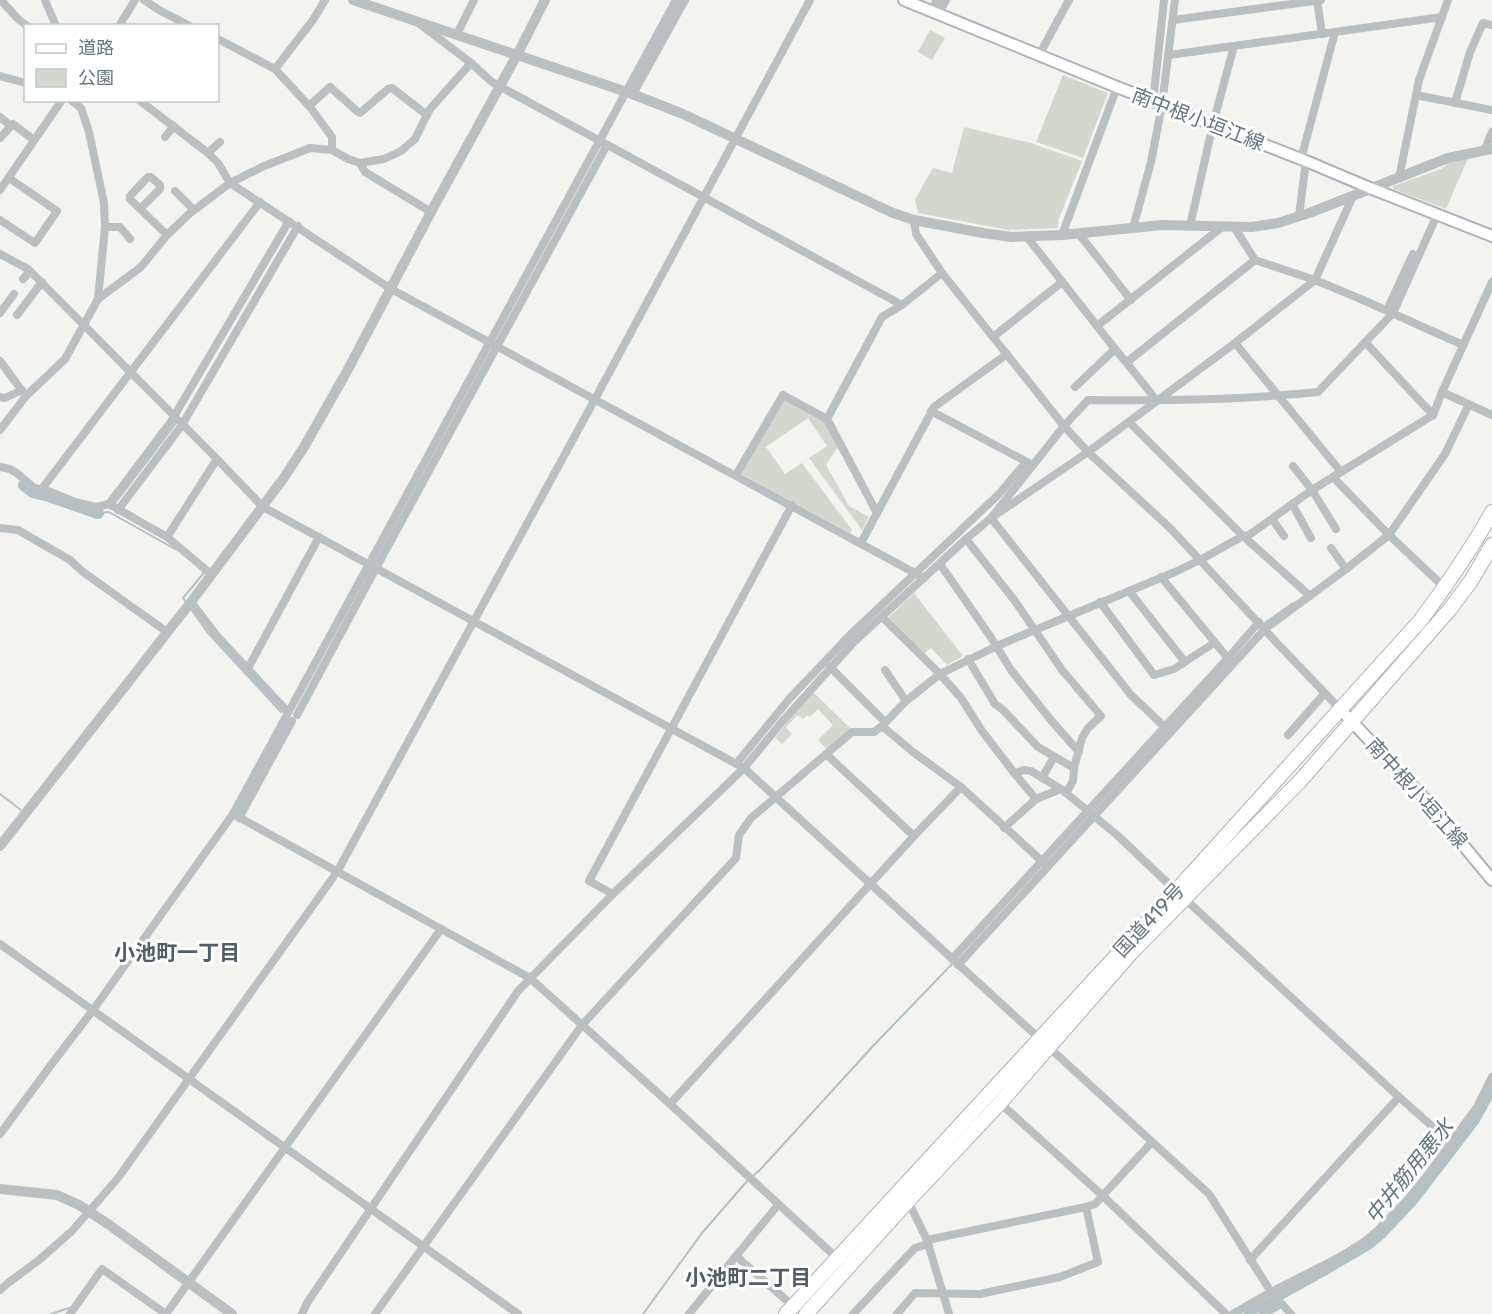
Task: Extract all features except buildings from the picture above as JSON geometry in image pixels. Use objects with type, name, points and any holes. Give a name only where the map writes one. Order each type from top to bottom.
[{"type":"highway","name":"国道419号","points":[[790,1310],[1044,1043],[1180,895],[1340,709],[1420,621],[1479,536],[1492,512]]},
{"type":"highway","name":"国道419号","points":[[1180,895],[1301,780],[1450,609],[1471,581],[1492,545]]},
{"type":"highway","name":"国道419号","points":[[806,1314],[1000,1103],[1044,1043]]},
{"type":"main road","name":"南中根小垣江線","points":[[904,0],[1158,104],[1492,236]]},
{"type":"main road","name":"南中根小垣江線","points":[[1340,709],[1425,799],[1492,880]]},
{"type":"street","points":[[1,0],[24,24]]},
{"type":"street","points":[[45,0],[55,24]]},
{"type":"street","points":[[120,24],[135,0]]},
{"type":"street","points":[[144,0],[186,24]]},
{"type":"street","points":[[275,69],[313,20],[324,0]]},
{"type":"street","points":[[353,0],[630,93],[683,114],[893,213],[914,220],[1012,237],[1062,236],[1162,225],[1222,227],[1268,225],[1353,196],[1448,158],[1488,150],[1492,132]]},
{"type":"street","points":[[457,34],[474,0]]},
{"type":"street","points":[[0,846],[284,480],[392,289],[545,0]]},
{"type":"street","points":[[0,1134],[236,816],[630,93],[676,0]]},
{"type":"street","points":[[630,93],[685,0]]},
{"type":"street","points":[[0,1290],[72,1231],[118,1178],[337,872],[810,0]]},
{"type":"street","points":[[935,12],[937,0]]},
{"type":"street","points":[[935,12],[946,0]]},
{"type":"street","points":[[1039,55],[1069,0]]},
{"type":"street","points":[[1133,228],[1151,162],[1158,104],[1164,0]]},
{"type":"street","points":[[1158,104],[1169,55],[1175,0]]},
{"type":"street","points":[[1173,20],[1319,0],[1322,34]]},
{"type":"street","points":[[1399,178],[1419,80],[1448,0]]},
{"type":"street","points":[[1169,55],[1442,18]]},
{"type":"street","points":[[415,21],[471,63],[492,82],[902,305]]},
{"type":"street","points":[[1455,103],[1470,51],[1483,22],[1492,25]]},
{"type":"street","points":[[1299,216],[1303,160],[1335,32]]},
{"type":"street","points":[[219,40],[275,69],[309,106],[332,137],[332,150]]},
{"type":"street","points":[[1190,226],[1213,124],[1234,46]]},
{"type":"street","points":[[98,299],[141,267],[167,235],[194,210],[230,183],[264,166],[310,148],[332,150],[360,163],[384,159],[401,151],[415,139],[430,109],[471,63]]},
{"type":"street","points":[[0,76],[24,82]]},
{"type":"street","points":[[309,106],[330,87],[360,113],[392,88],[427,115]]},
{"type":"street","points":[[1062,236],[1117,87]]},
{"type":"street","points":[[1416,95],[1492,110]]},
{"type":"street","points":[[0,190],[57,102]]},
{"type":"street","points":[[0,430],[24,393],[65,359],[98,299],[105,227],[104,202],[89,132],[81,108],[74,102]]},
{"type":"street","points":[[142,102],[208,153],[218,163],[230,183],[392,289],[924,578]]},
{"type":"street","points":[[0,117],[34,140]]},
{"type":"street","points":[[0,138],[11,126]]},
{"type":"street","points":[[165,137],[174,126]]},
{"type":"street","points":[[208,153],[220,142]]},
{"type":"street","points":[[360,163],[365,172],[431,212]]},
{"type":"street","points":[[0,219],[35,243],[57,211],[9,177]]},
{"type":"street","points":[[175,190],[194,210]]},
{"type":"street","points":[[302,1314],[370,1208],[518,991],[530,978],[613,894],[744,768],[854,642],[966,539],[991,518],[1129,422],[1315,280],[1353,196]]},
{"type":"street","points":[[40,490],[260,202]]},
{"type":"street","points":[[140,209],[167,235]]},
{"type":"street","points":[[736,764],[790,698],[850,635],[999,494],[1088,400],[1157,401],[1279,396],[1318,392],[1390,312],[1434,214]]},
{"type":"street","points":[[914,220],[915,234],[942,273],[1064,426],[1088,452],[1171,529],[1340,709]]},
{"type":"street","points":[[0,467],[10,469],[34,488],[75,502],[96,507],[109,504],[170,423],[289,221]]},
{"type":"street","points":[[118,510],[182,424],[298,226]]},
{"type":"street","points":[[105,227],[120,227],[130,239]]},
{"type":"street","points":[[1097,326],[1222,227]]},
{"type":"street","points":[[1234,227],[1255,260],[1315,280],[1463,345]]},
{"type":"street","points":[[1079,234],[1131,300]]},
{"type":"street","points":[[1027,237],[1157,401]]},
{"type":"street","points":[[0,254],[30,271],[42,282],[263,507],[744,768],[1213,1199],[1271,1292],[1291,1314]]},
{"type":"street","points":[[1127,362],[1255,260]]},
{"type":"street","points":[[23,279],[30,271]]},
{"type":"street","points":[[827,419],[882,318],[942,273]]},
{"type":"street","points":[[17,315],[42,282]]},
{"type":"street","points":[[993,337],[1062,282]]},
{"type":"street","points":[[375,1314],[582,1025],[736,858],[739,835],[751,818],[852,732],[874,732],[906,701],[940,674],[996,647],[1175,572],[1249,535],[1312,490],[1433,415],[1492,282]]},
{"type":"street","points":[[0,313],[14,294]]},
{"type":"street","points":[[1365,342],[1433,415]]},
{"type":"street","points":[[1235,343],[1279,396],[1337,474],[1389,534],[1444,588]]},
{"type":"street","points":[[1075,387],[1115,349]]},
{"type":"street","points":[[861,543],[934,407],[1007,354]]},
{"type":"street","points":[[0,361],[24,393]]},
{"type":"street","points":[[1442,392],[1492,415]]},
{"type":"street","points":[[0,397],[5,398],[24,393]]},
{"type":"street","points":[[736,475],[783,395],[827,419],[877,513]]},
{"type":"street","points":[[955,962],[1262,626],[1389,534],[1445,454],[1469,404]]},
{"type":"street","points":[[931,411],[1029,464]]},
{"type":"street","points":[[1129,422],[1243,537],[1308,594]]},
{"type":"street","points":[[167,537],[217,459]]},
{"type":"street","points":[[991,518],[1029,464]]},
{"type":"street","points":[[1293,465],[1312,490],[1336,529]]},
{"type":"street","points":[[109,504],[167,537],[212,574]]},
{"type":"street","points":[[1292,504],[1311,538]]},
{"type":"street","points":[[613,894],[589,881],[792,506]]},
{"type":"street","points":[[991,518],[1131,695],[1167,729]]},
{"type":"street","points":[[1272,519],[1284,536]]},
{"type":"street","points":[[0,528],[18,530],[70,560],[83,573],[167,632]]},
{"type":"street","points":[[247,670],[319,537]]},
{"type":"street","points":[[966,539],[1036,630],[1062,670],[1101,716],[1088,728],[1083,738],[1074,768],[1073,781],[1064,791],[1036,799],[1004,828]]},
{"type":"street","points":[[1331,548],[1344,567]]},
{"type":"street","points":[[940,564],[1021,683],[1079,752]]},
{"type":"street","points":[[1161,577],[1230,661]]},
{"type":"street","points":[[1129,591],[1185,662]]},
{"type":"street","points":[[1100,602],[1154,675],[1174,669],[1214,643]]},
{"type":"street","points":[[189,604],[247,670],[292,714]]},
{"type":"street","points":[[882,617],[940,674],[1036,799]]},
{"type":"street","points":[[969,659],[995,704],[1038,747],[1074,768]]},
{"type":"street","points":[[831,667],[913,752],[961,787],[1044,864]]},
{"type":"street","points":[[885,670],[906,701]]},
{"type":"street","points":[[1288,735],[1325,693]]},
{"type":"street","points":[[826,754],[914,836]]},
{"type":"street","points":[[1042,778],[1054,757]]},
{"type":"street","points":[[1015,774],[1023,770],[1031,771],[1064,791],[1117,835],[1450,1142]]},
{"type":"street","points":[[670,1104],[961,787]]},
{"type":"street","points":[[236,816],[530,978],[838,1259]]},
{"type":"street","points":[[70,1314],[102,1269],[166,1314],[186,1281],[285,1148],[441,929]]},
{"type":"street","points":[[0,944],[518,1314]]},
{"type":"street","points":[[1233,1314],[1338,1258],[1377,1231],[1426,1177],[1477,1107],[1492,1077]]},
{"type":"street","points":[[1250,1260],[1399,1096]]},
{"type":"street","points":[[1000,1103],[1226,1314]]},
{"type":"street","points":[[853,1314],[915,1248],[928,1242],[1095,1204],[1152,1142]]},
{"type":"street","points":[[0,1189],[66,1198],[88,1211],[186,1281],[224,1312]]},
{"type":"street","points":[[908,1201],[928,1242],[949,1314]]},
{"type":"street","points":[[689,1314],[778,1204]]},
{"type":"street","points":[[897,1314],[915,1293],[980,1294],[1060,1277],[1098,1262],[1086,1207]]},
{"type":"street","points":[[736,1256],[790,1310]]},
{"type":"street","points":[[1263,1314],[1281,1304]]},
{"type":"green space","points":[[930,30],[945,38],[932,60],[918,52]]},
{"type":"green space","points":[[1063,75],[1108,93],[1083,158],[1036,142]]},
{"type":"green space","points":[[964,127],[1031,143],[1082,161],[1058,221],[1058,228],[1008,230],[918,213],[915,199],[933,168],[952,173]]},
{"type":"green space","points":[[1468,158],[1446,209],[1393,189],[1393,186],[1441,169],[1449,163]]},
{"type":"green space","points":[[783,399],[825,421],[838,447],[826,465],[849,506],[869,517],[862,530],[809,458],[827,446],[808,418],[766,447],[785,474],[802,463],[852,530],[850,533],[741,474]]},
{"type":"green space","points":[[914,593],[963,656],[947,665],[931,648],[924,654],[888,618]]},
{"type":"green space","points":[[812,691],[851,729],[826,749],[818,740],[833,725],[818,709],[810,717],[808,715],[803,719],[798,715],[786,727],[792,734],[782,744],[775,738]]},
{"type":"waterway","points":[[116,502],[177,420]]},
{"type":"waterway","points":[[24,485],[33,492],[98,513]]},
{"type":"waterway","points":[[98,513],[109,512],[175,549]]},
{"type":"waterway","points":[[186,602],[183,598],[203,571]]},
{"type":"waterway","points":[[1265,623],[1293,603]]},
{"type":"waterway","points":[[191,609],[208,633],[281,712]]},
{"type":"waterway","points":[[0,794],[21,810]]},
{"type":"waterway","points":[[643,1314],[702,1233],[748,1180],[759,1171],[873,1046],[953,963]]},
{"type":"waterway","name":"中井筋用悪水","points":[[1248,1314],[1370,1245],[1382,1235],[1413,1202],[1444,1162],[1476,1120],[1492,1091]]},
{"type":"waterway","points":[[51,1314],[69,1308]]},
{"type":"district","name":"小池町一丁目","points":[[177,952]]},
{"type":"district","name":"小池町二丁目","points":[[748,1277]]}]
